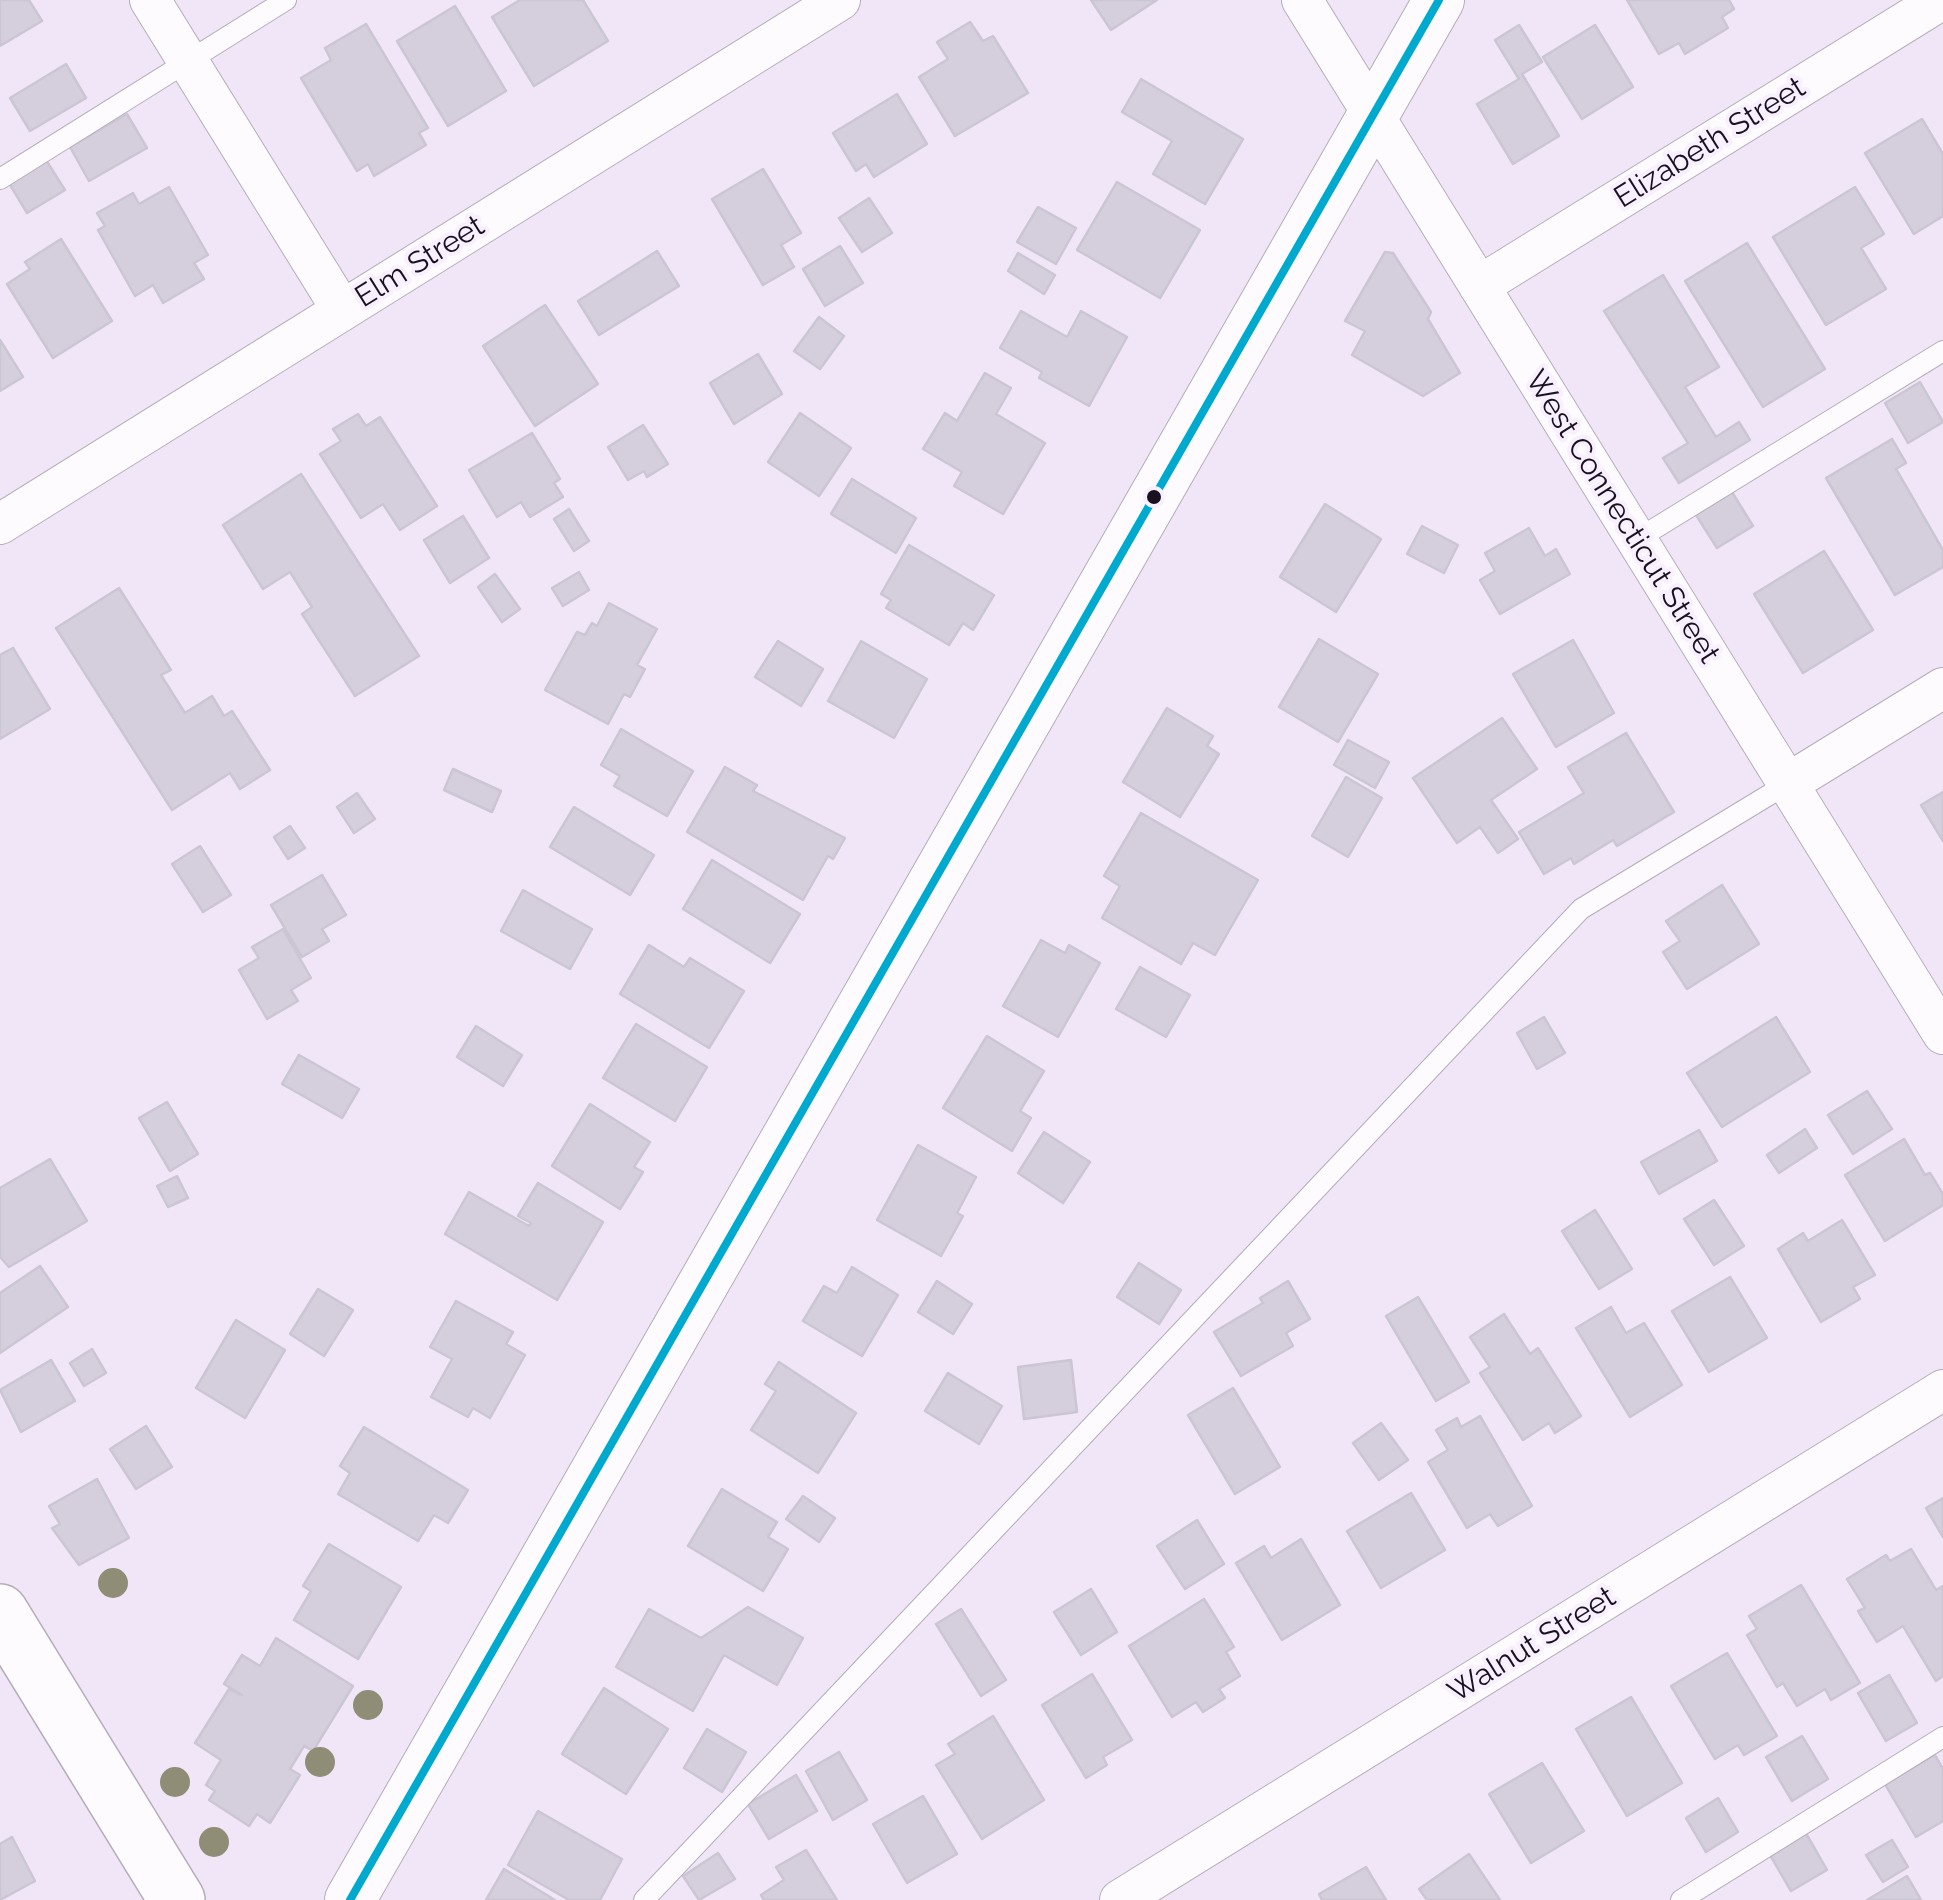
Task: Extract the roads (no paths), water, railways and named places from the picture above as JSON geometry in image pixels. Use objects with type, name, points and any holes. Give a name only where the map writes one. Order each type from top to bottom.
[{"type":"main road","points":[[0,1612],[178,1900]]},
{"type":"street","points":[[150,0],[342,310]]},
{"type":"street","name":"Elm Street","points":[[0,524],[840,0]]},
{"type":"street","name":"West Connecticut Street","points":[[1302,0],[1943,1034]]},
{"type":"street","points":[[350,1900],[1439,0]]},
{"type":"street","name":"Elizabeth Street","points":[[1479,286],[1941,0]]},
{"type":"street","points":[[1788,784],[1943,688]]},
{"type":"street","name":"Walnut Street","points":[[1120,1900],[1943,1390]]},
{"type":"lane","points":[[0,179],[286,0]]},
{"type":"lane","points":[[1636,540],[1943,351]]},
{"type":"lane","points":[[644,1900],[1582,909],[1788,784]]},
{"type":"lane","points":[[1680,1900],[1943,1737]]}]
